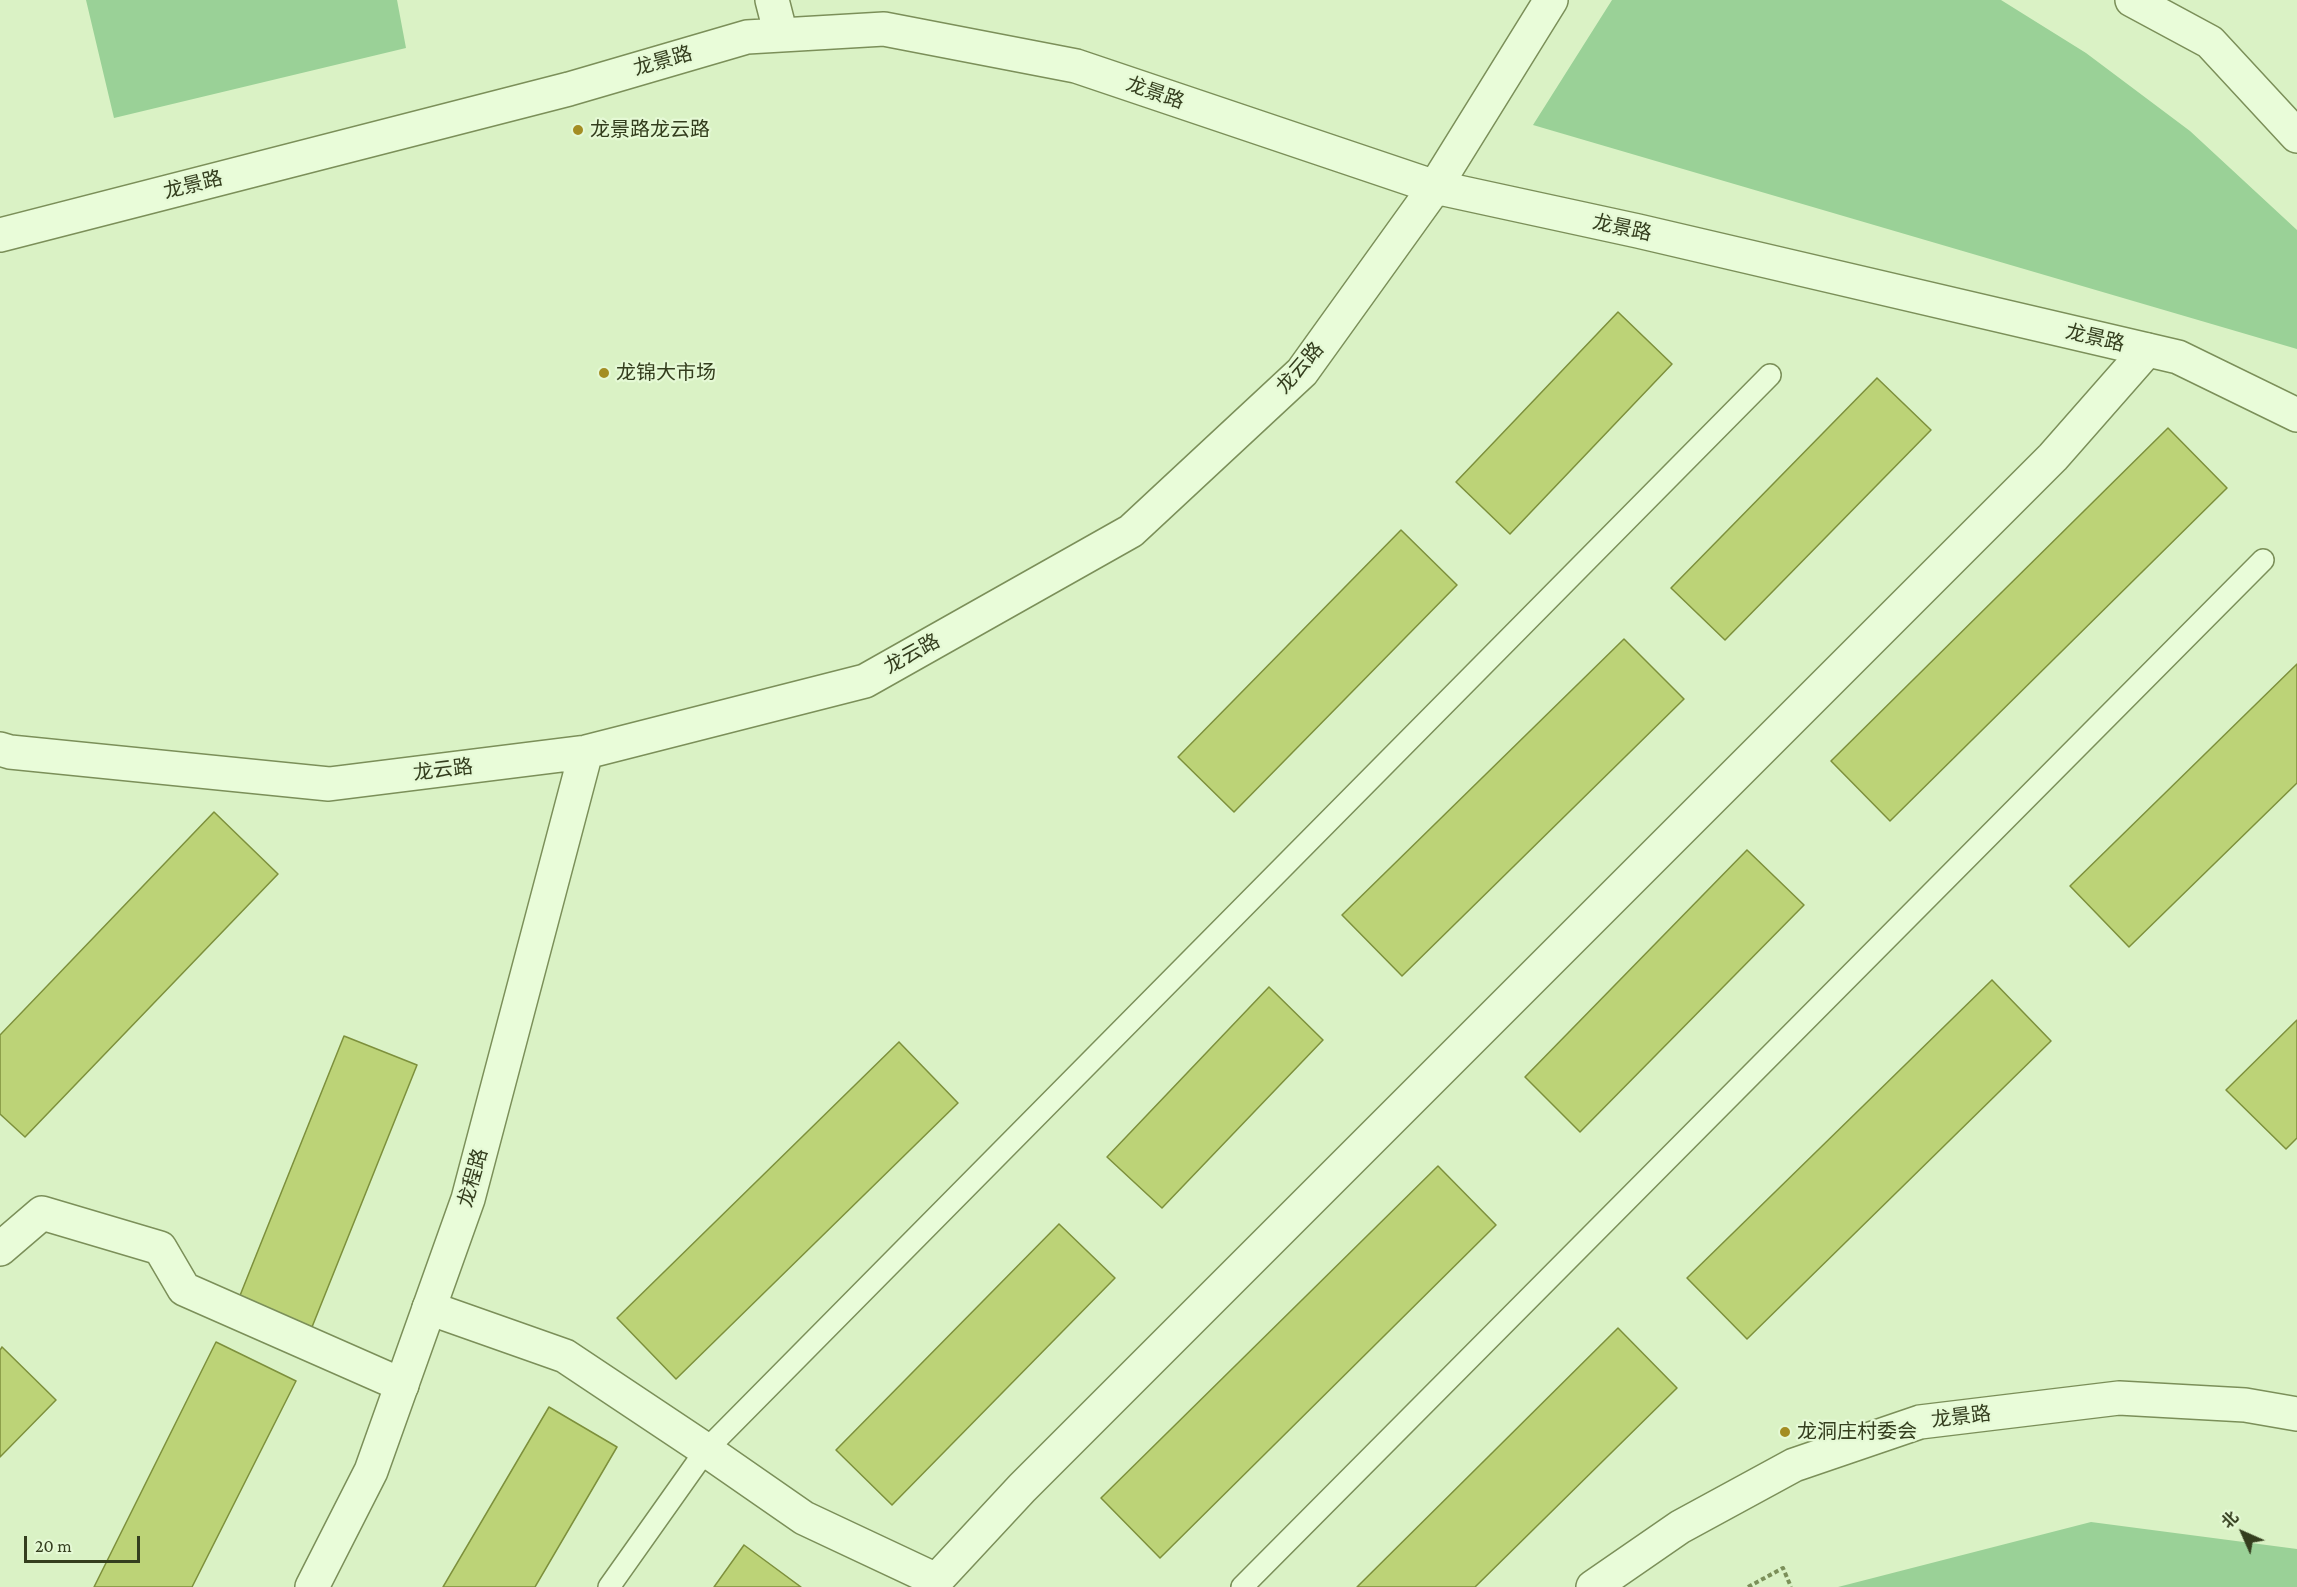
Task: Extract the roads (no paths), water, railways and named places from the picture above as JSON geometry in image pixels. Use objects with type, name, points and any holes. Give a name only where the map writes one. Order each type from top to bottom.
[{"type":"street","points":[[772,0],[781,35]]},
{"type":"street","name":"龙云路","points":[[0,749],[10,752],[329,784],[585,752],[865,681],[1131,531],[1302,372],[1435,187],[1551,0]]},
{"type":"street","points":[[2132,0],[2210,42],[2297,136]]},
{"type":"street","name":"龙景路","points":[[0,235],[569,89],[747,37],[884,28],[1076,66],[1435,187],[1638,231],[2178,357],[2297,415]]},
{"type":"street","points":[[429,1308],[565,1356],[804,1518],[933,1583],[1022,1488],[2053,458],[2147,350]]},
{"type":"street","name":"龙程路","points":[[312,1587],[371,1471],[468,1199],[585,752]]},
{"type":"street","points":[[0,1248],[42,1213],[160,1248],[184,1289],[402,1385]]},
{"type":"street","name":"龙景路","points":[[1593,1587],[1680,1527],[1794,1465],[1920,1422],[2120,1398],[2245,1405],[2297,1414]]},
{"type":"lane","points":[[609,1587],[706,1450],[1770,375]]},
{"type":"lane","points":[[1242,1587],[2263,560]]},
{"type":"place","name":"龙景路龙云路","points":[[578,130]]},
{"type":"place","name":"龙锦大市场","points":[[604,373]]},
{"type":"place","name":"龙洞庄村委会","points":[[1785,1432]]}]
